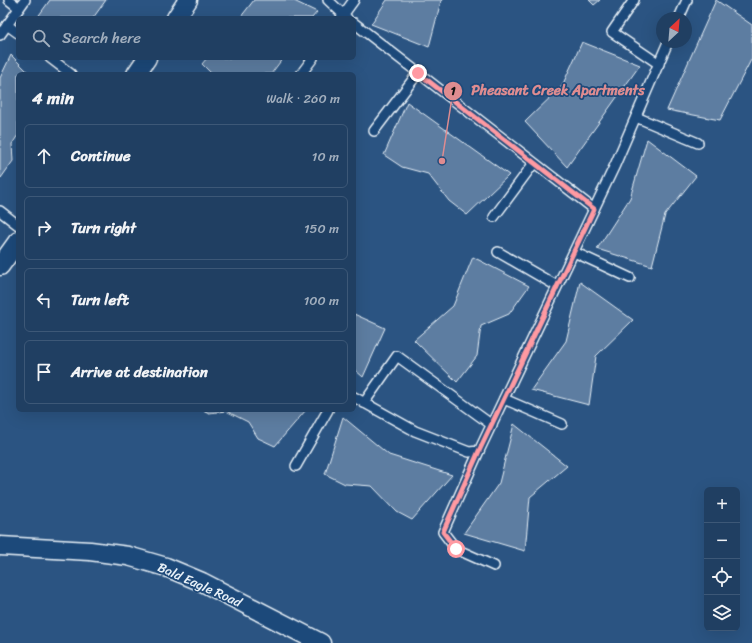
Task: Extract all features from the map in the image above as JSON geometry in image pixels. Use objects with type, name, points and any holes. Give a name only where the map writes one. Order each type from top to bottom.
[{"type":"street","points":[[177,16],[188,0]]},
{"type":"street","points":[[137,72],[146,60]]},
{"type":"street","points":[[0,266],[16,244]]},
{"type":"street","name":"Bald Eagle Road","points":[[0,546],[29,546],[90,551],[128,556],[166,567],[202,582],[321,643]]},
{"type":"lane","points":[[0,35],[22,4],[9,0]]},
{"type":"lane","points":[[328,0],[343,16]]},
{"type":"lane","points":[[345,16],[354,0]]},
{"type":"lane","points":[[634,0],[612,32],[659,64]]},
{"type":"lane","points":[[682,12],[687,0]]},
{"type":"lane","points":[[7,25],[16,32]]},
{"type":"lane","points":[[356,26],[594,209]]},
{"type":"lane","points":[[494,566],[456,549],[443,532],[479,451],[594,209],[666,48]]},
{"type":"lane","points":[[53,60],[68,72]]},
{"type":"lane","points":[[302,72],[312,60]]},
{"type":"lane","points":[[374,131],[418,73]]},
{"type":"lane","points":[[636,117],[698,144]]},
{"type":"lane","points":[[494,217],[534,163]]},
{"type":"lane","points":[[0,211],[16,224]]},
{"type":"lane","points":[[498,252],[557,286]]},
{"type":"lane","points":[[574,252],[630,278]]},
{"type":"lane","points":[[364,403],[397,356],[492,425]]},
{"type":"lane","points":[[356,399],[415,431],[468,452],[479,451]]},
{"type":"lane","points":[[504,399],[562,424]]},
{"type":"lane","points":[[296,466],[327,412]]},
{"type":"building","points":[[50,0],[106,0],[94,16],[38,16]]},
{"type":"building","points":[[254,0],[292,0],[317,12],[314,16],[242,16]]},
{"type":"building","points":[[387,0],[443,0],[441,1],[429,47],[371,24]]},
{"type":"building","points":[[589,0],[600,0],[594,5]]},
{"type":"building","points":[[716,0],[752,25],[752,58],[720,120],[667,110]]},
{"type":"building","points":[[582,42],[640,65],[567,167],[525,122],[562,86]]},
{"type":"building","points":[[11,55],[28,72],[16,72],[16,138],[12,144],[13,161],[1,178],[0,177],[0,78]]},
{"type":"building","points":[[205,60],[282,60],[272,72],[210,72],[202,64]]},
{"type":"building","points":[[407,102],[509,175],[467,215],[449,201],[428,174],[402,167],[384,155]]},
{"type":"building","points":[[647,139],[696,176],[665,215],[652,266],[597,249],[630,198]]},
{"type":"building","points":[[473,257],[529,286],[509,314],[481,326],[477,356],[457,382],[414,340],[453,306]]},
{"type":"building","points":[[580,282],[633,320],[596,356],[589,405],[531,390],[566,341]]},
{"type":"building","points":[[356,315],[385,328],[363,377],[356,371]]},
{"type":"building","points":[[228,412],[304,412],[275,446],[258,438],[248,422]]},
{"type":"building","points":[[343,417],[389,455],[452,475],[412,520],[397,512],[372,486],[345,484],[325,474]]},
{"type":"building","points":[[514,424],[567,466],[530,497],[525,551],[464,533],[499,483]]},
{"type":"place","name":"Pheasant Creek Apartments","points":[[442,161]]},
{"type":"route","points":[[418,73],[594,209],[479,451],[443,532],[456,549]]}]
